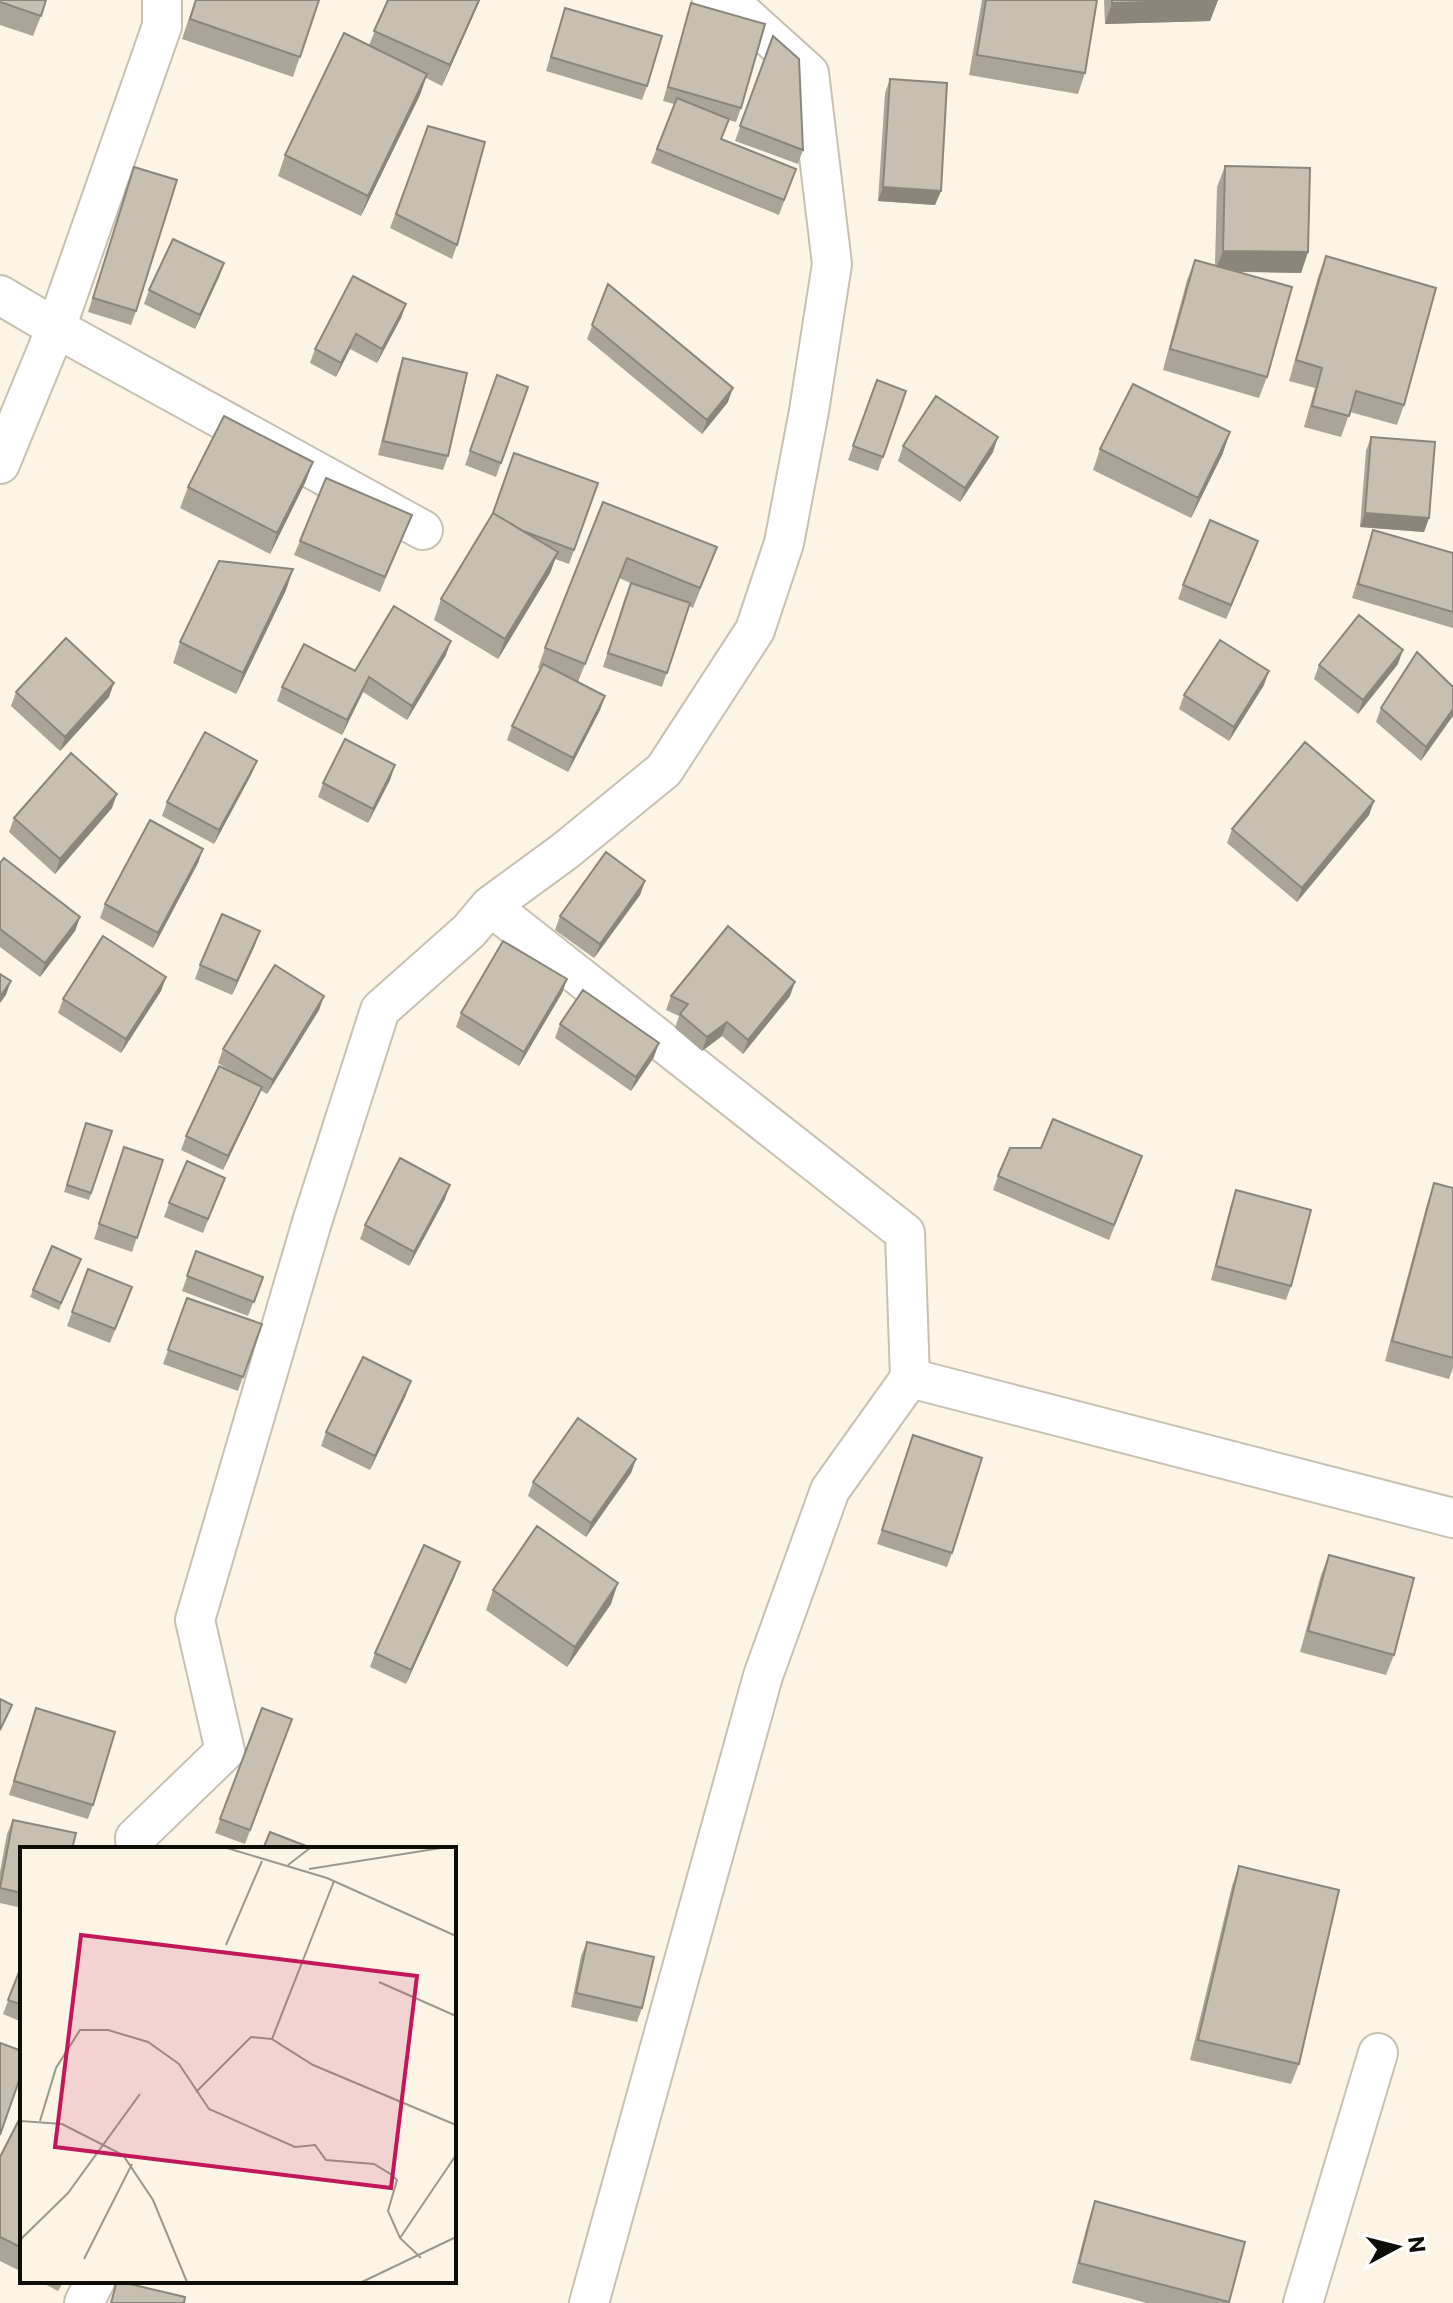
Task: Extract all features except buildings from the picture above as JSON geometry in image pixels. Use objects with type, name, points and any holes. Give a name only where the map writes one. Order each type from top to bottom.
[{"type":"street","points":[[0,464],[56,328],[162,26],[162,0]]},
{"type":"street","points":[[136,1847],[135,1838],[225,1751],[195,1620],[312,1222],[380,1010],[469,931],[490,906],[565,851],[664,770],[755,630],[784,543],[832,264],[809,73],[739,10],[712,0]]},
{"type":"street","points":[[0,295],[423,530]]},
{"type":"street","points":[[490,906],[905,1233],[910,1378],[830,1490],[763,1676],[589,2303]]},
{"type":"street","points":[[910,1378],[1453,1518]]},
{"type":"street","points":[[1303,2303],[1378,2053]]},
{"type":"street","points":[[84,2303],[94,2283]]}]
